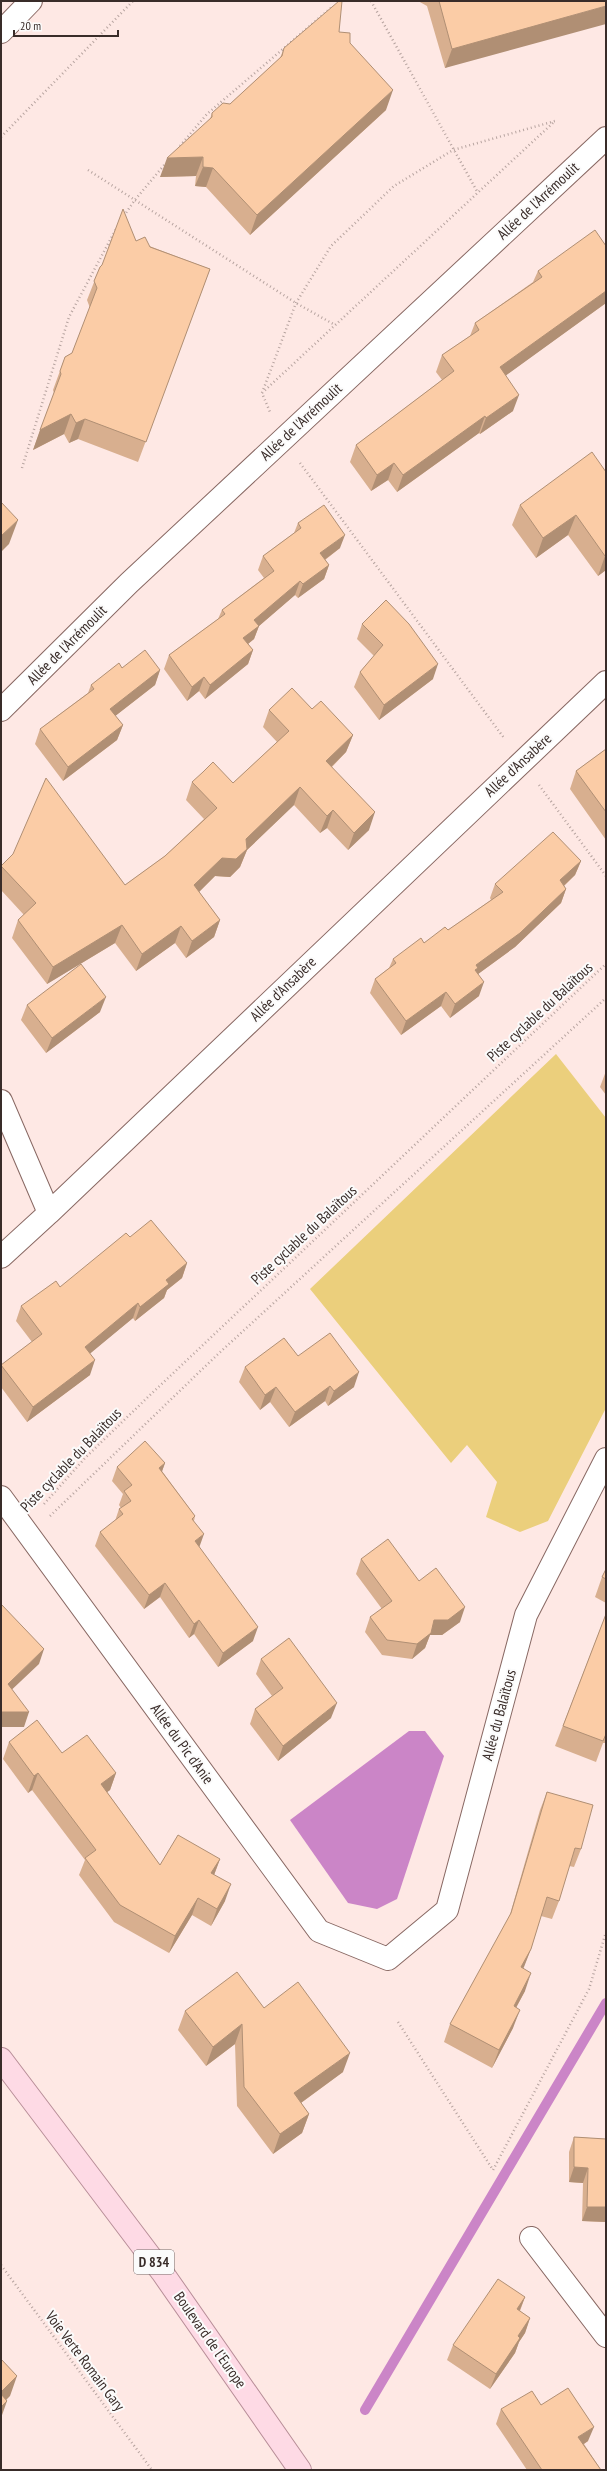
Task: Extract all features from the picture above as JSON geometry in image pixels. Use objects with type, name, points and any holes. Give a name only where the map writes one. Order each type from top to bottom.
[{"type":"main road","name":"Boulevard de l'Europe","points":[[1,2059],[162,2272],[300,2470]]},
{"type":"street","points":[[1,32],[31,1]]},
{"type":"street","name":"Allée de l'Arrémoulit","points":[[1,710],[129,583],[606,138]]},
{"type":"street","name":"Allée d'Ansabère","points":[[49,1213],[521,761],[606,682]]},
{"type":"street","points":[[1,1101],[49,1213],[1,1257]]},
{"type":"street","name":"Allée du Balaïtous","points":[[388,1959],[447,1910],[526,1615],[606,1458]]},
{"type":"street","name":"Allée du Pic d'Anie","points":[[1,1497],[319,1931],[388,1959]]},
{"type":"street","points":[[530,2238],[606,2336]]},
{"type":"path","points":[[1,137],[133,1]]},
{"type":"path","points":[[371,1],[478,193]]},
{"type":"path","points":[[178,149],[207,114],[318,17],[335,5]]},
{"type":"path","points":[[262,393],[555,121],[453,150],[394,186],[337,241],[296,303],[262,393],[282,440],[606,876]]},
{"type":"path","points":[[123,218],[134,201],[168,160]]},
{"type":"path","points":[[88,170],[134,201],[296,303],[336,325]]},
{"type":"path","points":[[22,468],[69,317],[119,224]]},
{"type":"path","name":"Piste cyclable du Balaïtous","points":[[26,1531],[86,1457],[606,964]]},
{"type":"path","points":[[26,1531],[606,998]]},
{"type":"path","points":[[398,2022],[493,2170],[589,1989],[606,1932]]},
{"type":"path","name":"Voie Verte Romain Gary","points":[[1,2265],[152,2470]]},
{"type":"shaded area","points":[[556,1054],[606,1118],[606,1408],[548,1521],[520,1532],[486,1517],[497,1482],[467,1445],[451,1463],[310,1289]]},
{"type":"shaded area","points":[[409,1731],[425,1731],[444,1756],[397,1899],[377,1909],[348,1903],[290,1820]]},
{"type":"building","points":[[339,1],[342,1],[339,32],[350,33],[350,43],[393,90],[257,215],[213,168],[203,167],[203,157],[167,158],[212,117],[212,113],[223,103],[230,104],[282,56],[284,48]]},
{"type":"building","points":[[439,1],[606,1],[606,6],[452,49]]},
{"type":"building","points":[[123,209],[136,241],[145,237],[150,247],[210,269],[146,442],[85,419],[76,423],[71,414],[40,430],[61,374],[60,371],[65,357],[72,353],[97,288],[94,281],[102,265]]},
{"type":"building","points":[[595,230],[606,246],[606,291],[500,367],[519,395],[486,418],[485,416],[403,475],[394,463],[377,475],[356,445],[454,371],[442,355],[479,330],[475,323],[542,277],[538,271]]},
{"type":"building","points":[[592,452],[606,472],[606,556],[576,515],[543,538],[520,505]]},
{"type":"building","points":[[1,502],[18,520],[1,536]]},
{"type":"building","points":[[324,505],[345,535],[320,553],[329,565],[303,584],[300,581],[254,620],[259,626],[243,638],[253,650],[210,685],[204,677],[192,687],[169,655],[225,614],[222,610],[274,571],[263,556],[301,528],[298,523]]},
{"type":"building","points":[[386,600],[409,624],[438,664],[384,705],[360,672],[383,645],[362,624]]},
{"type":"building","points":[[145,650],[160,670],[110,709],[123,725],[68,767],[40,729],[94,689],[91,685],[119,663],[122,668]]},
{"type":"building","points":[[292,688],[312,709],[321,701],[353,735],[326,761],[375,812],[354,833],[333,810],[327,816],[300,787],[246,839],[247,849],[236,859],[222,858],[194,885],[220,920],[192,941],[181,926],[142,954],[122,925],[53,967],[18,920],[36,903],[1,866],[13,854],[46,778],[125,885],[165,856],[217,808],[192,782],[213,762],[233,783],[289,731],[269,710]]},
{"type":"building","points":[[606,749],[606,812],[576,771]]},
{"type":"building","points":[[553,832],[581,861],[560,880],[566,889],[520,933],[476,965],[478,968],[475,970],[484,982],[455,1004],[446,992],[406,1021],[375,979],[396,963],[393,959],[421,938],[424,943],[445,927],[448,930],[503,892],[495,884]]},
{"type":"building","points":[[81,964],[106,997],[52,1038],[27,1005]]},
{"type":"building","points":[[151,1220],[187,1263],[166,1280],[169,1284],[140,1307],[138,1303],[85,1347],[95,1360],[33,1407],[1,1365],[42,1334],[21,1306],[56,1281],[60,1287],[126,1233],[130,1237]]},
{"type":"building","points":[[330,1333],[359,1372],[334,1391],[330,1386],[295,1412],[276,1387],[265,1395],[245,1367],[284,1338],[298,1356]]},
{"type":"building","points":[[145,1441],[165,1463],[159,1468],[195,1516],[192,1519],[204,1534],[195,1541],[258,1627],[223,1653],[199,1620],[194,1624],[165,1583],[149,1595],[100,1532],[123,1514],[119,1509],[131,1501],[124,1491],[132,1485],[117,1467]]},
{"type":"building","points":[[388,1539],[419,1581],[436,1568],[465,1607],[448,1620],[434,1620],[431,1633],[417,1644],[387,1640],[370,1617],[392,1601],[361,1559]]},
{"type":"building","points":[[606,1569],[606,1579],[602,1577]]},
{"type":"building","points":[[1,1604],[44,1649],[8,1684],[29,1712],[1,1712]]},
{"type":"building","points":[[606,1614],[606,1734],[603,1741],[563,1726]]},
{"type":"building","points":[[289,1638],[337,1703],[283,1746],[255,1709],[283,1688],[261,1659]]},
{"type":"building","points":[[37,1720],[62,1753],[87,1735],[116,1773],[101,1784],[160,1865],[178,1835],[220,1859],[211,1873],[231,1884],[217,1909],[198,1898],[175,1936],[120,1905],[85,1858],[96,1850],[38,1773],[34,1776],[9,1742]]},
{"type":"building","points":[[547,1792],[593,1805],[581,1849],[575,1848],[559,1901],[547,1897],[531,1949],[521,1967],[531,1973],[514,2006],[520,2010],[499,2050],[450,2024],[511,1913]]},
{"type":"building","points":[[237,1972],[264,2008],[298,1982],[350,2053],[294,2093],[309,2114],[280,2134],[244,2087],[242,2024],[213,2047],[185,2011]]},
{"type":"building","points":[[574,2137],[606,2139],[606,2207],[587,2207],[588,2168],[574,2167]]},
{"type":"building","points":[[498,2279],[525,2297],[517,2309],[530,2318],[518,2336],[520,2338],[496,2374],[453,2345]]},
{"type":"building","points":[[1,2359],[17,2376],[1,2392]]},
{"type":"building","points":[[568,2388],[594,2427],[578,2437],[601,2470],[542,2470],[501,2409],[532,2391],[541,2405]]},
{"type":"building","points":[[1,2394],[7,2401],[1,2407]]},
{"type":"waterway","points":[[365,2410],[606,2003]]}]
